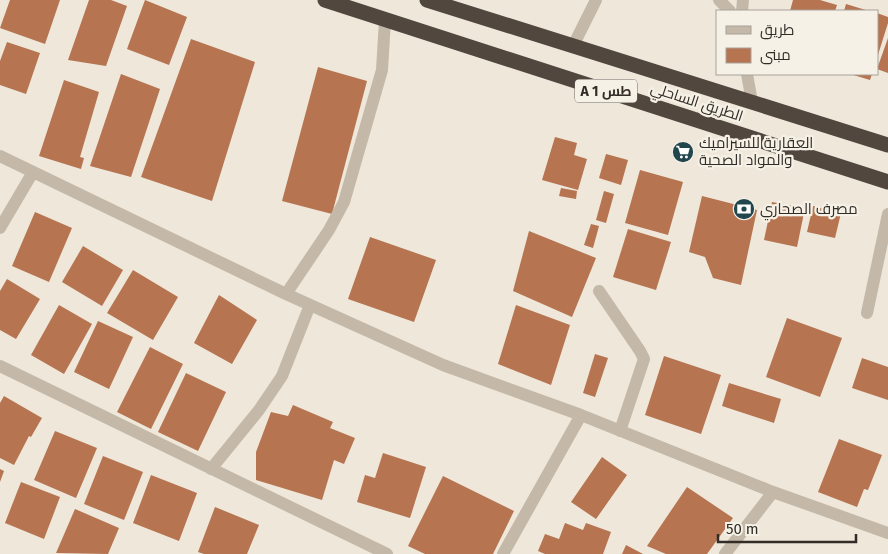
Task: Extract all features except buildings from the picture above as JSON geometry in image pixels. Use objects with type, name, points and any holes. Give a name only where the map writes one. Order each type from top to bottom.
[{"type":"highway","name":"الطريق الساحلي","points":[[325,0],[888,182]]},
{"type":"highway","name":"الطريق الساحلي","points":[[427,0],[888,145]]},
{"type":"street","points":[[573,46],[596,0]]},
{"type":"street","points":[[719,0],[729,10]]},
{"type":"street","points":[[286,294],[330,230],[344,202],[382,70],[385,20]]},
{"type":"street","points":[[747,75],[752,102]]},
{"type":"street","points":[[0,156],[286,294],[442,365],[581,415],[773,492],[888,533]]},
{"type":"street","points":[[0,228],[34,172]]},
{"type":"street","points":[[866,313],[888,214]]},
{"type":"street","points":[[599,292],[644,359],[620,431]]},
{"type":"street","points":[[211,469],[259,410],[282,376],[310,305]]},
{"type":"street","points":[[0,366],[387,554]]},
{"type":"street","points":[[503,554],[581,415]]},
{"type":"street","points":[[725,554],[773,492]]},
{"type":"place","name":"العقارية للسيراميك والمواد الصحية","points":[[683,152]]},
{"type":"place","name":"مصرف الصحاري","points":[[744,209]]}]
